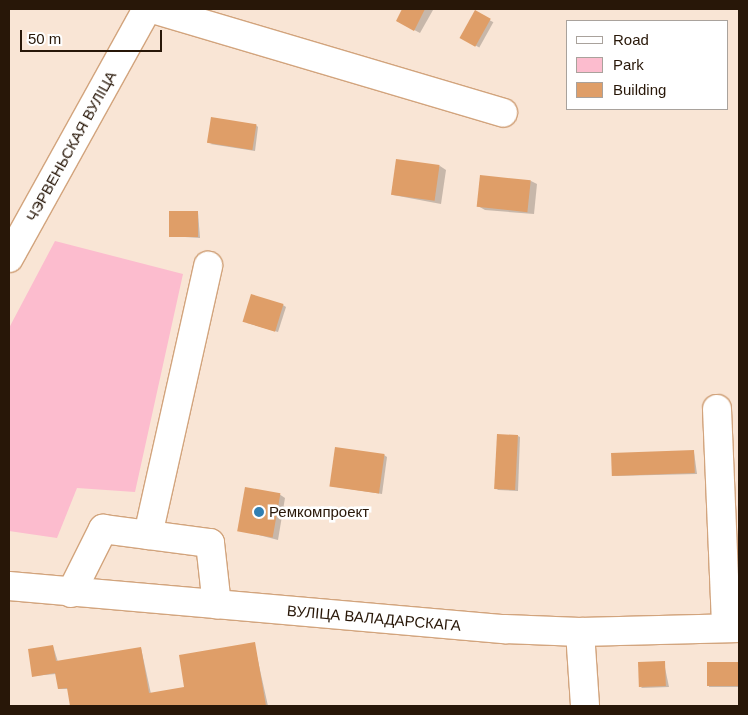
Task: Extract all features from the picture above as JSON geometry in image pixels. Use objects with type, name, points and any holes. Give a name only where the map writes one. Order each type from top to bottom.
[{"type":"main road","name":"ЧЭРВЕНЬСКАЯ ВУЛІЦА","points":[[9,258],[147,9]]},
{"type":"main road","points":[[153,9],[503,113]]},
{"type":"main road","points":[[148,535],[208,266]]},
{"type":"main road","points":[[717,409],[733,628]]},
{"type":"main road","points":[[71,593],[103,529],[210,543],[217,605]]},
{"type":"main road","name":"ВУЛІЦА ВАЛАДАРСКАГА","points":[[9,586],[71,593],[505,629],[580,632],[733,628]]},
{"type":"main road","points":[[580,632],[585,706]]},
{"type":"green space","points":[[55,241],[183,274],[135,492],[77,488],[57,538],[9,531],[9,328]]},
{"type":"building","points":[[402,9],[425,9],[414,31],[396,21]]},
{"type":"building","points":[[475,10],[491,19],[475,47],[459,38]]},
{"type":"building","points":[[211,117],[256,124],[252,150],[207,143]]},
{"type":"building","points":[[396,159],[440,165],[435,201],[391,195]]},
{"type":"building","points":[[480,175],[531,180],[527,212],[477,207]]},
{"type":"building","points":[[169,211],[198,211],[198,237],[169,237]]},
{"type":"building","points":[[251,294],[284,304],[275,332],[243,322]]},
{"type":"building","points":[[497,434],[518,435],[515,490],[494,489]]},
{"type":"building","points":[[335,447],[385,454],[379,494],[329,487]]},
{"type":"building","points":[[694,450],[695,473],[612,476],[611,453]]},
{"type":"building","name":"Ремкомпроект","points":[[245,487],[280,493],[273,538],[237,531]]},
{"type":"building","points":[[255,642],[266,706],[70,706],[67,688],[58,689],[55,673],[32,677],[28,649],[53,645],[56,661],[141,647],[149,693],[184,687],[179,655]]},
{"type":"building","points":[[665,661],[666,686],[639,687],[638,662]]},
{"type":"building","points":[[707,662],[739,662],[739,686],[707,686]]},
{"type":"place","name":"Ремкомпроект","points":[[259,512]]}]
